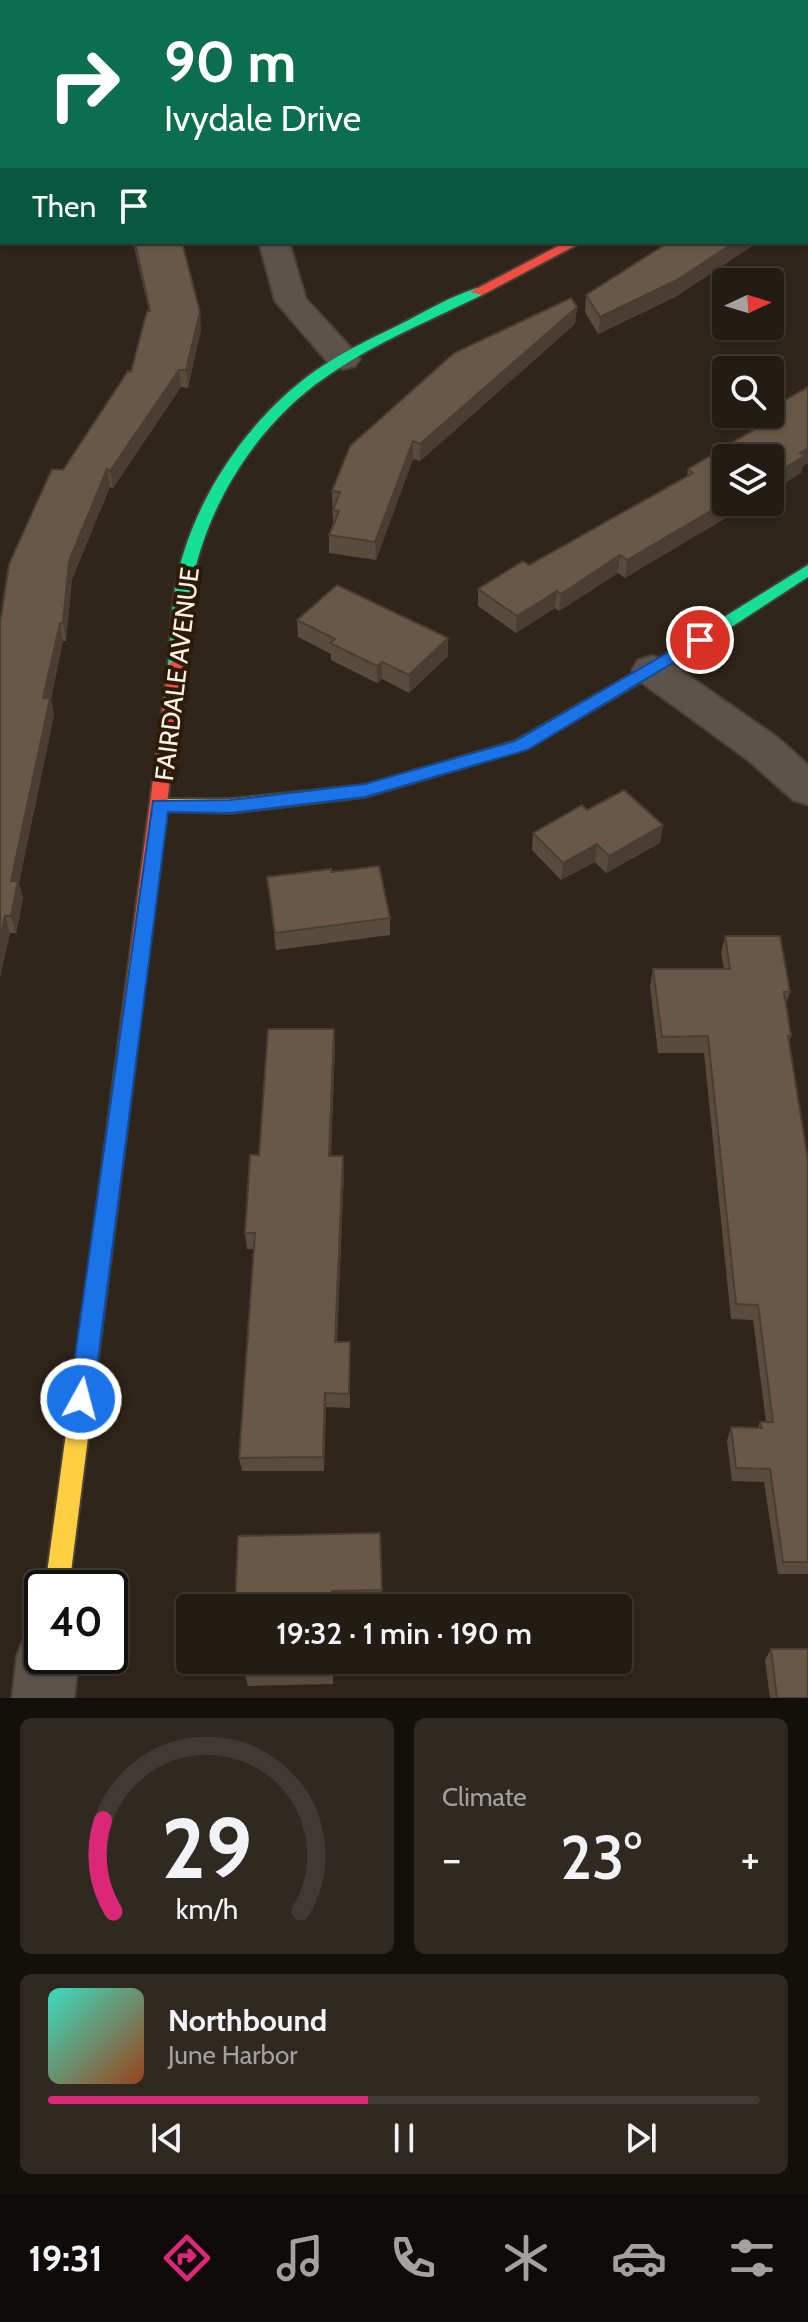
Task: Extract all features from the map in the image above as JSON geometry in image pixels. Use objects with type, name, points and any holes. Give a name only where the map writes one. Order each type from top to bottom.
[{"type":"street","points":[[275,244],[291,301],[343,359]]},
{"type":"street","name":"FAIRDALE AVENUE","points":[[59,1570],[160,805],[186,573],[207,511],[236,463],[282,406],[343,359],[572,244]]},
{"type":"street","points":[[160,805],[230,806],[365,791],[521,745],[652,670],[808,570]]},
{"type":"street","points":[[652,670],[763,749],[808,789]]},
{"type":"street","points":[[43,1698],[46,1674]]},
{"type":"building","points":[[135,244],[183,244],[200,312],[186,370],[179,370],[110,471],[107,469],[69,561],[63,623],[60,623],[43,698],[50,698],[11,881],[18,881],[11,916],[5,916],[0,939],[0,623],[9,564],[52,469],[63,470],[128,371],[131,372],[147,311],[150,311]]},
{"type":"building","points":[[666,244],[732,244],[677,280],[600,317],[586,295]]},
{"type":"building","points":[[571,298],[577,307],[420,444],[413,441],[375,542],[329,535],[339,511],[333,510],[340,492],[332,491],[350,446],[454,353]]},
{"type":"building","points":[[808,387],[808,448],[800,453],[805,456],[784,468],[784,444],[730,444],[757,428],[784,428],[784,401]]},
{"type":"building","points":[[712,455],[712,510],[627,560],[620,555],[561,594],[557,591],[517,616],[478,589],[523,561],[529,565],[693,473],[688,469]]},
{"type":"building","points":[[337,585],[448,638],[409,675],[382,662],[377,666],[330,643],[335,639],[297,620]]},
{"type":"building","points":[[624,790],[663,825],[609,856],[597,844],[563,863],[533,833],[582,805],[587,810]]},
{"type":"building","points":[[379,866],[390,918],[275,933],[267,877]]},
{"type":"building","points":[[725,936],[780,936],[790,992],[784,992],[791,1036],[788,1036],[808,1160],[808,1562],[783,1562],[770,1469],[736,1468],[731,1427],[762,1428],[760,1422],[773,1422],[758,1305],[736,1304],[708,1036],[662,1037],[653,969],[730,969]]},
{"type":"building","points":[[268,1029],[334,1029],[329,1156],[343,1156],[335,1342],[350,1342],[349,1394],[325,1393],[323,1457],[239,1458],[255,1233],[245,1233],[250,1155],[259,1155]]},
{"type":"building","points":[[380,1533],[382,1590],[332,1591],[332,1594],[236,1594],[238,1536]]},
{"type":"building","points":[[771,1649],[808,1649],[808,1698],[777,1698]]},
{"type":"traffic: fast","points":[[176,665],[184,585],[195,543],[208,511],[244,450],[267,422],[318,376],[361,349],[477,292]]},
{"type":"traffic: fast","points":[[693,644],[808,570]]},
{"type":"traffic: slow","points":[[160,805],[230,806],[365,791],[521,745],[693,644]]},
{"type":"traffic: slow","points":[[59,1570],[114,1153]]},
{"type":"traffic: jam","points":[[477,292],[572,244]]},
{"type":"traffic: jam","points":[[114,1153],[176,665]]},
{"type":"route","points":[[81,1399],[160,805],[230,806],[365,791],[521,745],[700,640]]}]
